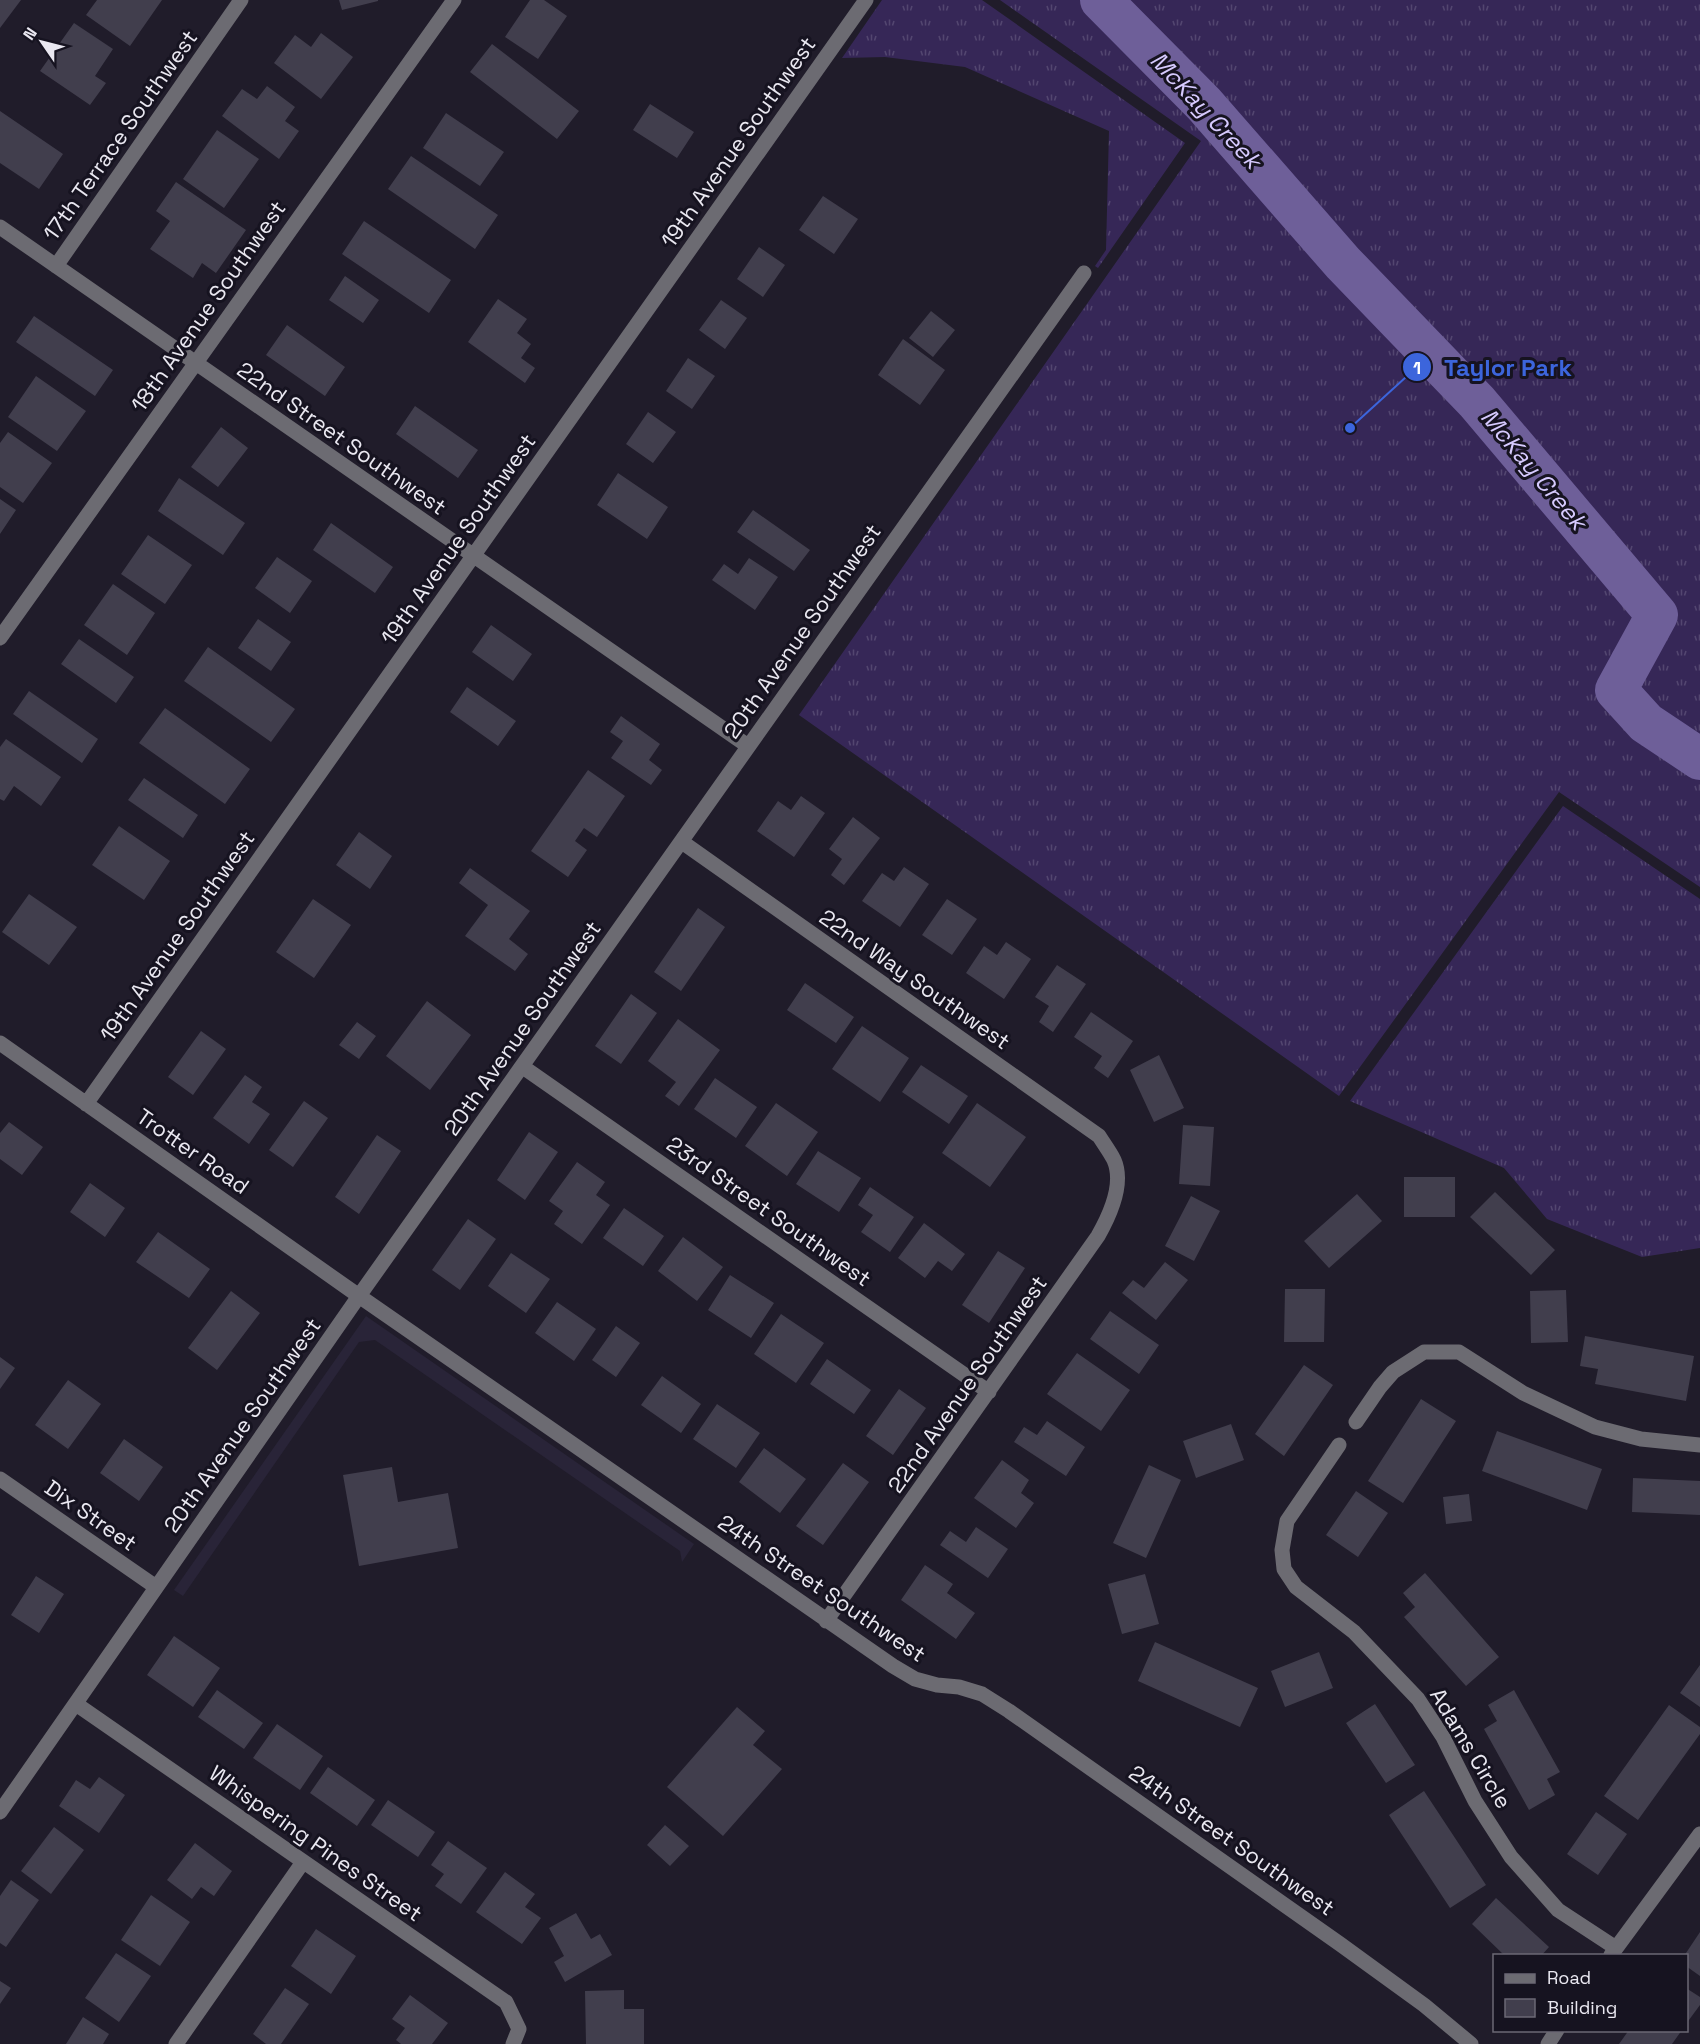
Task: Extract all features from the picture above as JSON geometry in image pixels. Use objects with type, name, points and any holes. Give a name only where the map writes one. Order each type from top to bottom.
[{"type":"street","name":"17th Terrace Southwest","points":[[56,266],[241,0]]},
{"type":"street","name":"18th Avenue Southwest","points":[[0,639],[453,0]]},
{"type":"street","name":"19th Avenue Southwest","points":[[86,1104],[866,0]]},
{"type":"street","name":"22nd Street Southwest","points":[[0,227],[748,746]]},
{"type":"street","name":"20th Avenue Southwest","points":[[0,1812],[359,1296],[1084,273]]},
{"type":"street","name":"22nd Way Southwest","points":[[682,842],[1099,1136],[1115,1162]]},
{"type":"street","name":"Trotter Road","points":[[1,1046],[359,1296]]},
{"type":"street","name":"23rd Street Southwest","points":[[523,1067],[989,1392]]},
{"type":"street","name":"22nd Avenue Southwest","points":[[826,1622],[1098,1236],[1109,1217],[1117,1189],[1115,1162]]},
{"type":"street","name":"24th Street Southwest","points":[[359,1296],[826,1622],[915,1679],[937,1685],[959,1687],[982,1694],[1009,1711],[1340,1944],[1424,2005],[1471,2044]]},
{"type":"street","points":[[1356,1422],[1393,1372],[1424,1352],[1459,1352],[1523,1393],[1595,1427],[1641,1439],[1700,1445]]},
{"type":"street","name":"Adams Circle","points":[[1339,1445],[1287,1521],[1282,1550],[1284,1569],[1296,1587],[1353,1632],[1418,1699],[1443,1737],[1475,1801],[1511,1857],[1558,1910],[1613,1952]]},
{"type":"street","name":"Dix Street","points":[[0,1479],[156,1587]]},
{"type":"street","name":"Whispering Pines Street","points":[[76,1704],[506,2002],[519,2029],[513,2044]]},
{"type":"street","points":[[1613,1952],[1700,1834]]},
{"type":"street","points":[[176,2044],[303,1862]]},
{"type":"shaded area","points":[[366,1316],[694,1544],[682,1562],[680,1551],[375,1340],[359,1342],[183,1596],[174,1590]]},
{"type":"green space","points":[[882,0],[982,0],[1185,143],[1098,268],[1095,266],[1106,250],[1109,131],[965,67],[885,57],[842,58]]},
{"type":"green space","points":[[1000,0],[1700,0],[1700,887],[1559,792],[1339,1096],[799,715],[1201,141]]},
{"type":"green space","points":[[1563,806],[1700,899],[1700,1248],[1642,1257],[1547,1219],[1504,1168],[1350,1101]]},
{"type":"building","points":[[0,0],[21,0],[0,28]]},
{"type":"building","points":[[97,0],[162,0],[130,46],[86,15]]},
{"type":"building","points":[[339,0],[378,0],[378,1],[342,10]]},
{"type":"building","points":[[530,0],[544,0],[567,16],[538,59],[505,37]]},
{"type":"building","points":[[74,23],[113,49],[95,76],[106,83],[90,105],[40,71]]},
{"type":"building","points":[[321,33],[353,57],[321,99],[274,63],[295,35],[311,47]]},
{"type":"building","points":[[492,44],[579,111],[557,139],[470,72]]},
{"type":"building","points":[[267,86],[295,107],[285,121],[299,131],[279,159],[222,116],[242,89],[257,99]]},
{"type":"building","points":[[650,104],[694,132],[677,158],[633,130]]},
{"type":"building","points":[[0,111],[63,154],[39,189],[0,163]]},
{"type":"building","points":[[446,113],[504,152],[480,186],[423,148]]},
{"type":"building","points":[[217,130],[259,159],[224,208],[183,179]]},
{"type":"building","points":[[411,156],[498,215],[475,249],[388,189]]},
{"type":"building","points":[[176,182],[246,230],[216,273],[202,263],[193,278],[150,249],[170,221],[156,211]]},
{"type":"building","points":[[823,196],[858,219],[834,254],[799,230]]},
{"type":"building","points":[[364,221],[451,280],[429,313],[342,254]]},
{"type":"building","points":[[759,247],[785,265],[763,297],[737,279]]},
{"type":"building","points":[[345,276],[379,300],[363,323],[329,300]]},
{"type":"building","points":[[498,299],[527,319],[517,333],[531,344],[521,358],[535,368],[525,383],[468,342]]},
{"type":"building","points":[[721,300],[747,318],[725,349],[699,330]]},
{"type":"building","points":[[931,311],[955,330],[933,357],[909,338]]},
{"type":"building","points":[[34,316],[113,370],[95,396],[16,342]]},
{"type":"building","points":[[287,325],[345,367],[325,396],[266,355]]},
{"type":"building","points":[[903,339],[945,370],[920,405],[878,375]]},
{"type":"building","points":[[688,358],[715,376],[692,409],[666,391]]},
{"type":"building","points":[[36,376],[86,411],[57,451],[8,417]]},
{"type":"building","points":[[415,406],[478,450],[458,478],[396,434]]},
{"type":"building","points":[[648,412],[676,432],[653,463],[626,444]]},
{"type":"building","points":[[221,427],[248,448],[218,487],[191,467]]},
{"type":"building","points":[[8,432],[52,463],[23,503],[0,487],[0,443]]},
{"type":"building","points":[[618,473],[668,507],[647,539],[597,505]]},
{"type":"building","points":[[179,478],[245,523],[223,555],[158,511]]},
{"type":"building","points":[[0,499],[16,510],[0,534]]},
{"type":"building","points":[[753,510],[810,550],[794,571],[737,532]]},
{"type":"building","points":[[331,523],[393,567],[375,593],[313,550]]},
{"type":"building","points":[[148,535],[192,565],[165,604],[121,574]]},
{"type":"building","points":[[277,557],[312,581],[290,613],[255,588]]},
{"type":"building","points":[[749,558],[778,577],[755,610],[712,580],[724,564],[738,574]]},
{"type":"building","points":[[113,584],[155,613],[127,655],[84,625]]},
{"type":"building","points":[[258,619],[291,642],[271,671],[238,648]]},
{"type":"building","points":[[491,625],[532,654],[513,681],[472,652]]},
{"type":"building","points":[[79,639],[134,677],[116,703],[61,664]]},
{"type":"building","points":[[208,647],[295,709],[271,742],[184,681]]},
{"type":"building","points":[[467,687],[516,721],[498,746],[450,712]]},
{"type":"building","points":[[29,691],[98,739],[82,763],[13,714]]},
{"type":"building","points":[[165,708],[250,769],[225,804],[139,743]]},
{"type":"building","points":[[621,716],[660,744],[649,760],[662,770],[651,785],[611,758],[623,741],[610,732]]},
{"type":"building","points":[[6,739],[61,777],[41,806],[14,786],[4,801],[0,799],[0,747]]},
{"type":"building","points":[[588,770],[625,796],[597,837],[584,828],[575,841],[587,850],[568,877],[531,851]]},
{"type":"building","points":[[144,778],[198,815],[183,838],[128,800]]},
{"type":"building","points":[[801,796],[825,813],[794,857],[757,831],[778,801],[791,810]]},
{"type":"building","points":[[853,817],[880,838],[844,885],[831,875],[842,859],[829,849]]},
{"type":"building","points":[[119,826],[170,861],[144,900],[92,865]]},
{"type":"building","points":[[359,832],[392,856],[370,889],[336,865]]},
{"type":"building","points":[[904,867],[929,884],[900,927],[862,901],[882,873],[894,881]]},
{"type":"building","points":[[470,868],[530,911],[509,939],[528,954],[515,971],[465,936],[488,905],[459,883]]},
{"type":"building","points":[[29,894],[77,927],[49,965],[2,932]]},
{"type":"building","points":[[313,899],[351,925],[314,978],[276,952]]},
{"type":"building","points":[[947,899],[977,919],[952,955],[922,935]]},
{"type":"building","points":[[698,908],[725,927],[681,991],[654,972]]},
{"type":"building","points":[[1006,942],[1031,959],[1004,999],[966,973],[984,946],[997,955]]},
{"type":"building","points":[[1057,965],[1086,984],[1053,1032],[1039,1022],[1049,1006],[1035,997]]},
{"type":"building","points":[[805,983],[854,1017],[836,1043],[787,1010]]},
{"type":"building","points":[[631,994],[657,1013],[621,1064],[595,1046]]},
{"type":"building","points":[[427,1001],[471,1035],[430,1090],[386,1056]]},
{"type":"building","points":[[1091,1012],[1133,1041],[1108,1078],[1094,1068],[1102,1056],[1074,1037]]},
{"type":"building","points":[[678,1019],[720,1050],[679,1106],[665,1096],[676,1082],[648,1061]]},
{"type":"building","points":[[357,1022],[376,1036],[359,1059],[339,1045]]},
{"type":"building","points":[[862,1026],[909,1058],[880,1102],[832,1069]]},
{"type":"building","points":[[201,1031],[226,1049],[193,1095],[168,1077]]},
{"type":"building","points":[[1159,1055],[1184,1108],[1154,1122],[1130,1070]]},
{"type":"building","points":[[921,1065],[968,1096],[949,1124],[902,1092]]},
{"type":"building","points":[[245,1075],[262,1087],[252,1102],[270,1114],[249,1144],[213,1118]]},
{"type":"building","points":[[715,1078],[757,1107],[736,1138],[694,1109]]},
{"type":"building","points":[[304,1101],[328,1118],[293,1167],[269,1150]]},
{"type":"building","points":[[776,1103],[818,1132],[787,1176],[745,1146]]},
{"type":"building","points":[[977,1103],[1026,1137],[990,1187],[942,1153]]},
{"type":"building","points":[[9,1122],[43,1147],[22,1175],[0,1159],[0,1133]]},
{"type":"building","points":[[1183,1125],[1214,1127],[1210,1186],[1179,1184]]},
{"type":"building","points":[[529,1132],[558,1152],[525,1200],[497,1180]]},
{"type":"building","points":[[377,1135],[401,1151],[359,1214],[335,1197]]},
{"type":"building","points":[[818,1151],[861,1178],[839,1212],[796,1184]]},
{"type":"building","points":[[577,1162],[605,1182],[596,1195],[610,1205],[582,1244],[554,1224],[563,1211],[549,1201]]},
{"type":"building","points":[[1404,1177],[1455,1177],[1455,1217],[1404,1217]]},
{"type":"building","points":[[90,1183],[125,1208],[105,1237],[70,1212]]},
{"type":"building","points":[[870,1187],[914,1217],[890,1252],[861,1232],[873,1215],[858,1205]]},
{"type":"building","points":[[1495,1192],[1555,1250],[1531,1275],[1470,1217]]},
{"type":"building","points":[[1357,1194],[1382,1221],[1329,1268],[1304,1241]]},
{"type":"building","points":[[1191,1196],[1220,1211],[1194,1261],[1165,1246]]},
{"type":"building","points":[[624,1208],[664,1236],[643,1266],[603,1238]]},
{"type":"building","points":[[468,1219],[496,1239],[460,1290],[432,1270]]},
{"type":"building","points":[[924,1223],[965,1254],[952,1271],[938,1261],[925,1278],[898,1258]]},
{"type":"building","points":[[158,1232],[210,1269],[189,1298],[136,1262]]},
{"type":"building","points":[[683,1237],[723,1267],[697,1301],[658,1271]]},
{"type":"building","points":[[998,1251],[1025,1268],[989,1323],[962,1305]]},
{"type":"building","points":[[511,1253],[550,1279],[526,1313],[488,1286]]},
{"type":"building","points":[[1165,1262],[1188,1280],[1156,1320],[1122,1293],[1133,1280],[1144,1288]]},
{"type":"building","points":[[730,1275],[774,1303],[751,1338],[708,1310]]},
{"type":"building","points":[[1285,1289],[1325,1289],[1324,1342],[1284,1342]]},
{"type":"building","points":[[1566,1290],[1568,1342],[1531,1343],[1530,1291]]},
{"type":"building","points":[[231,1291],[260,1313],[217,1370],[188,1348]]},
{"type":"building","points":[[557,1302],[596,1329],[574,1361],[535,1333]]},
{"type":"building","points":[[1110,1311],[1159,1345],[1139,1374],[1090,1339]]},
{"type":"building","points":[[781,1314],[824,1343],[796,1383],[754,1354]]},
{"type":"building","points":[[616,1326],[640,1343],[616,1377],[592,1360]]},
{"type":"building","points":[[1585,1336],[1694,1356],[1686,1401],[1595,1384],[1598,1369],[1580,1366]]},
{"type":"building","points":[[1077,1353],[1130,1390],[1101,1431],[1047,1394]]},
{"type":"building","points":[[0,1357],[15,1368],[0,1389]]},
{"type":"building","points":[[827,1359],[871,1390],[854,1414],[810,1384]]},
{"type":"building","points":[[1304,1365],[1333,1385],[1284,1456],[1255,1434]]},
{"type":"building","points":[[662,1376],[701,1404],[681,1433],[641,1405]]},
{"type":"building","points":[[68,1380],[101,1404],[68,1449],[35,1425]]},
{"type":"building","points":[[899,1389],[926,1408],[893,1455],[866,1436]]},
{"type":"building","points":[[1421,1399],[1456,1421],[1403,1503],[1368,1481]]},
{"type":"building","points":[[717,1404],[760,1433],[736,1468],[693,1439]]},
{"type":"building","points":[[1047,1421],[1085,1447],[1066,1476],[1014,1442],[1024,1427],[1037,1435]]},
{"type":"building","points":[[1231,1424],[1244,1460],[1196,1478],[1183,1441]]},
{"type":"building","points":[[1497,1431],[1602,1469],[1587,1510],[1482,1471]]},
{"type":"building","points":[[124,1439],[163,1467],[139,1501],[100,1473]]},
{"type":"building","points":[[764,1448],[806,1479],[780,1513],[739,1482]]},
{"type":"building","points":[[1002,1460],[1029,1480],[1021,1493],[1034,1503],[1016,1528],[974,1498]]},
{"type":"building","points":[[843,1463],[869,1482],[823,1545],[796,1526]]},
{"type":"building","points":[[1149,1465],[1181,1480],[1146,1558],[1113,1543]]},
{"type":"building","points":[[392,1467],[398,1502],[448,1493],[458,1548],[359,1566],[343,1475]]},
{"type":"building","points":[[1633,1478],[1700,1481],[1700,1515],[1632,1512]]},
{"type":"building","points":[[1356,1491],[1388,1513],[1358,1557],[1326,1535]]},
{"type":"building","points":[[1469,1494],[1472,1521],[1446,1524],[1443,1497]]},
{"type":"building","points":[[976,1527],[1008,1549],[988,1578],[940,1545],[950,1531],[966,1542]]},
{"type":"building","points":[[925,1565],[953,1584],[947,1593],[975,1613],[956,1639],[901,1600]]},
{"type":"building","points":[[1425,1573],[1499,1657],[1466,1686],[1404,1617],[1415,1607],[1403,1593]]},
{"type":"building","points":[[1145,1574],[1159,1624],[1122,1634],[1108,1584]]},
{"type":"building","points":[[36,1576],[64,1594],[39,1633],[11,1615]]},
{"type":"building","points":[[174,1636],[220,1668],[193,1707],[147,1675]]},
{"type":"building","points":[[1155,1642],[1258,1688],[1240,1727],[1138,1681]]},
{"type":"building","points":[[1319,1652],[1333,1688],[1285,1707],[1271,1671]]},
{"type":"building","points":[[1700,1665],[1700,1707],[1680,1693]]},
{"type":"building","points":[[217,1690],[263,1723],[244,1749],[198,1717]]},
{"type":"building","points":[[1514,1690],[1560,1772],[1547,1779],[1555,1795],[1529,1810],[1484,1729],[1497,1721],[1488,1705]]},
{"type":"building","points":[[1375,1704],[1415,1765],[1386,1783],[1346,1723]]},
{"type":"building","points":[[1669,1705],[1700,1727],[1700,1734],[1638,1820],[1604,1796]]},
{"type":"building","points":[[737,1707],[765,1731],[753,1745],[782,1769],[723,1836],[667,1787]]},
{"type":"building","points":[[277,1724],[323,1756],[300,1790],[253,1758]]},
{"type":"building","points":[[328,1767],[375,1800],[357,1826],[310,1793]]},
{"type":"building","points":[[99,1777],[125,1795],[99,1833],[59,1806],[76,1780],[90,1789]]},
{"type":"building","points":[[1424,1791],[1486,1885],[1450,1908],[1389,1815]]},
{"type":"building","points":[[388,1800],[435,1832],[418,1857],[371,1825]]},
{"type":"building","points":[[1596,1812],[1627,1834],[1598,1875],[1567,1854]]},
{"type":"building","points":[[665,1825],[689,1846],[670,1866],[647,1845]]},
{"type":"building","points":[[54,1827],[84,1850],[51,1894],[21,1871]]},
{"type":"building","points":[[448,1841],[487,1868],[461,1904],[435,1886],[444,1874],[431,1865]]},
{"type":"building","points":[[195,1843],[232,1871],[214,1896],[201,1887],[192,1899],[167,1880]]},
{"type":"building","points":[[505,1872],[535,1894],[525,1907],[541,1918],[522,1944],[476,1912]]},
{"type":"building","points":[[11,1880],[39,1900],[6,1947],[0,1943],[0,1896]]},
{"type":"building","points":[[151,1895],[190,1922],[160,1966],[121,1940]]},
{"type":"building","points":[[1496,1898],[1549,1947],[1543,1954],[1503,1954],[1472,1924]]},
{"type":"building","points":[[576,1913],[591,1939],[600,1934],[612,1955],[565,1982],[554,1962],[564,1956],[549,1928]]},
{"type":"building","points":[[316,1929],[356,1956],[331,1994],[291,1966]]},
{"type":"building","points":[[1700,1932],[1700,1976],[1688,1967],[1688,1954],[1685,1954]]},
{"type":"building","points":[[116,1953],[151,1976],[119,2022],[85,1998]]},
{"type":"building","points":[[0,1981],[11,1988],[0,2004]]},
{"type":"building","points":[[285,1988],[309,2004],[281,2044],[266,2044],[253,2034]]},
{"type":"building","points":[[1688,1989],[1700,1997],[1700,2005],[1688,2021]]},
{"type":"building","points":[[624,1990],[624,2009],[644,2009],[644,2044],[586,2044],[585,1991]]},
{"type":"building","points":[[410,1995],[448,2023],[432,2044],[401,2044],[396,2040],[405,2028],[392,2019]]},
{"type":"building","points":[[83,2017],[109,2034],[103,2044],[66,2044]]},
{"type":"building","points":[[1628,2032],[1681,2032],[1672,2044],[1619,2044]]},
{"type":"waterway","name":"McKay Creek","points":[[1101,0],[1204,104],[1343,263],[1477,402],[1657,615],[1616,690],[1646,723],[1700,759]]},
{"type":"place","name":"Taylor Park","points":[[1350,428]]}]
